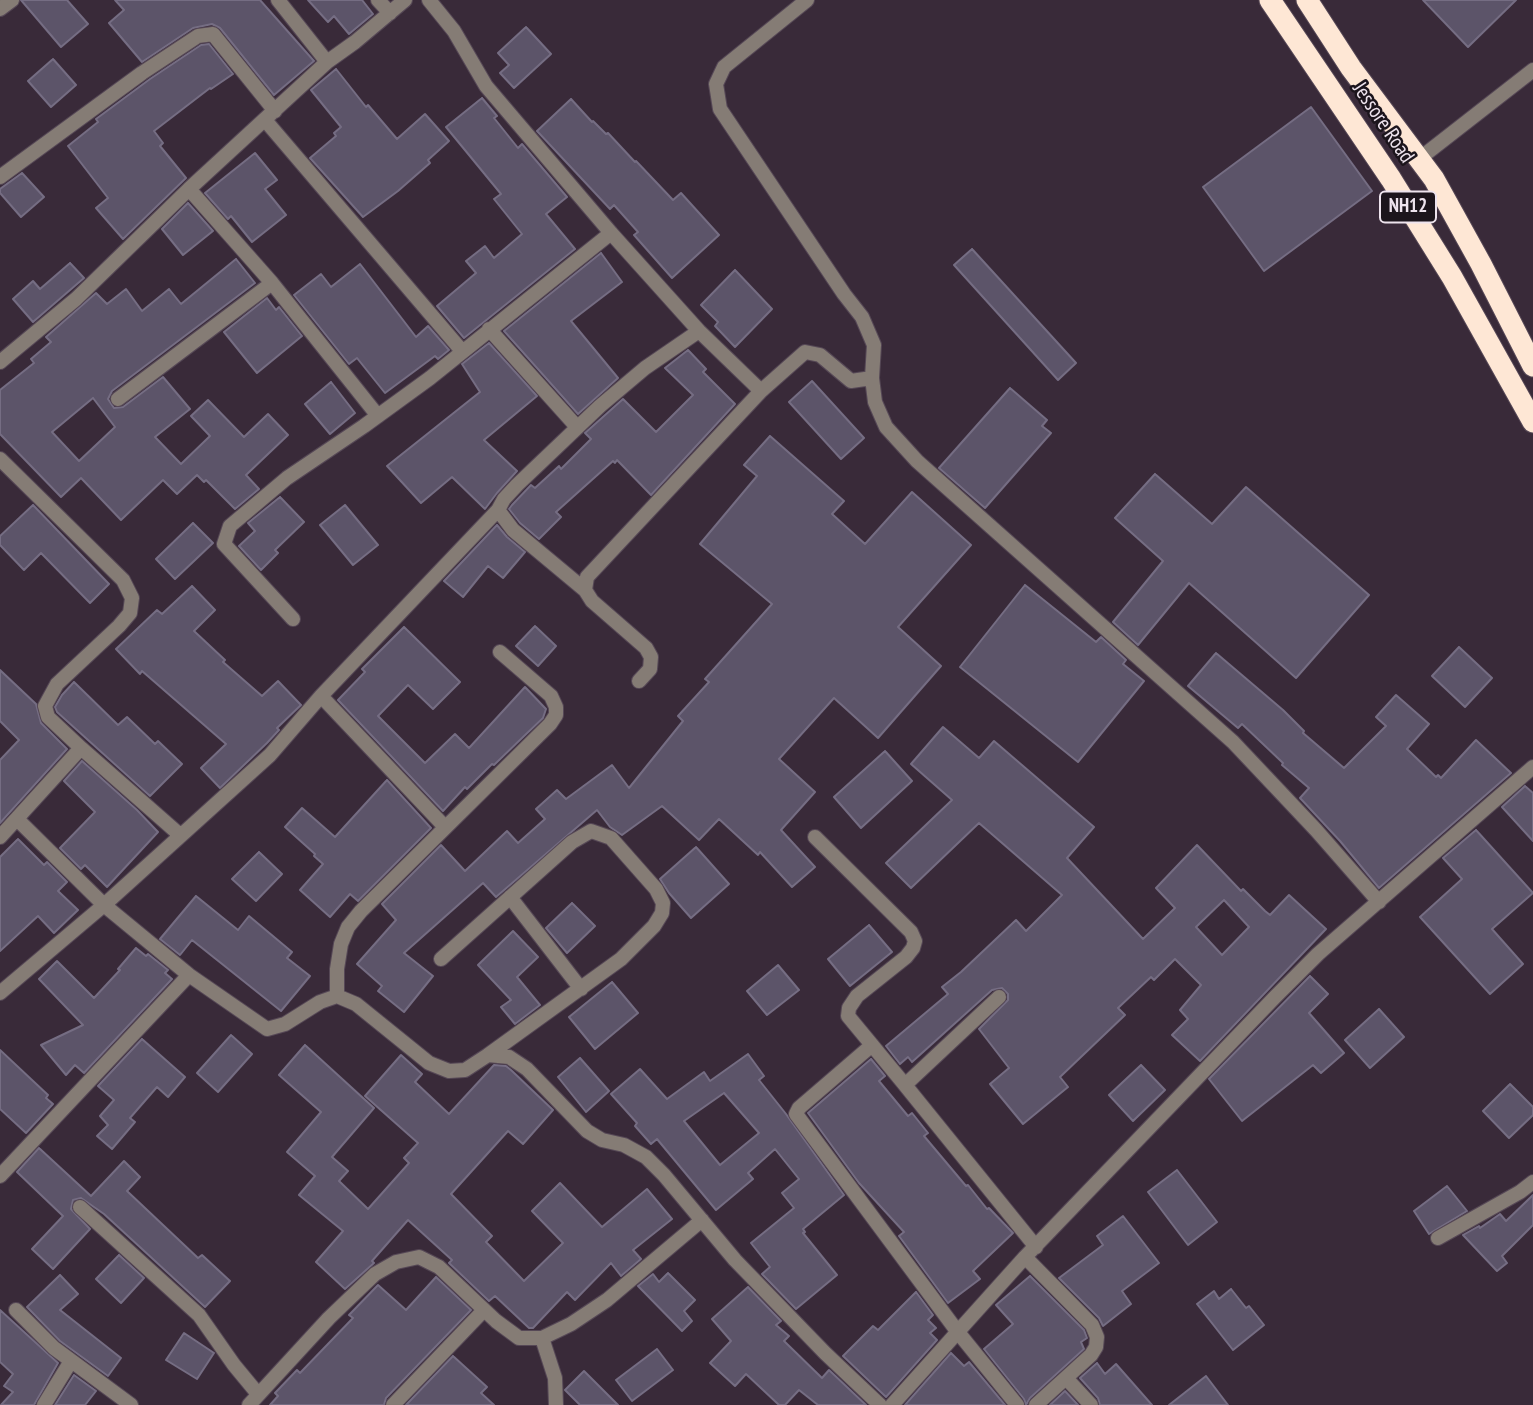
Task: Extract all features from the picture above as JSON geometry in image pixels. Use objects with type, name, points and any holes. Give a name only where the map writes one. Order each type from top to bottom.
[{"type":"highway","name":"Jessore Road","points":[[1270,0],[1398,190],[1452,278],[1533,422]]},
{"type":"highway","name":"NH12","points":[[1307,0],[1351,68],[1434,179],[1533,366]]},
{"type":"street","points":[[0,9],[12,0]]},
{"type":"street","points":[[278,0],[327,62]]},
{"type":"street","points":[[378,0],[390,13]]},
{"type":"street","points":[[0,362],[76,299],[189,188],[327,62],[405,0]]},
{"type":"street","points":[[429,0],[454,31],[486,86],[611,233],[699,331],[761,391]]},
{"type":"street","points":[[807,0],[724,67],[716,84],[720,108],[862,317],[874,345],[872,378],[875,402],[886,427],[917,461],[1234,741],[1379,902]]},
{"type":"street","points":[[0,177],[142,73],[198,36],[213,34],[270,115],[462,351]]},
{"type":"street","points":[[1419,159],[1533,70]]},
{"type":"street","points":[[189,188],[272,283],[378,416]]},
{"type":"street","points":[[293,619],[224,544],[230,526],[287,478],[378,416],[611,233]]},
{"type":"street","points":[[118,399],[272,283]]},
{"type":"street","points":[[489,329],[577,427]]},
{"type":"street","points":[[0,993],[104,905],[270,755],[321,696],[498,510],[517,485],[577,427],[621,387],[699,331]]},
{"type":"street","points":[[586,590],[587,577],[603,559],[761,391],[806,352],[820,355],[851,382],[872,378]]},
{"type":"street","points":[[0,459],[123,580],[132,598],[130,613],[119,626],[57,684],[45,706],[48,717],[180,835]]},
{"type":"street","points":[[498,510],[513,530],[586,590],[592,601],[646,648],[651,657],[650,668],[639,681]]},
{"type":"street","points":[[337,996],[337,969],[341,944],[348,927],[556,715],[551,696],[500,652]]},
{"type":"street","points":[[321,696],[445,828]]},
{"type":"street","points":[[0,836],[81,748]]},
{"type":"street","points":[[892,1405],[1030,1252],[1318,954],[1533,767]]},
{"type":"street","points":[[17,818],[104,905],[189,975],[267,1029],[285,1024],[320,1002],[337,996],[356,1004],[429,1063],[449,1071],[464,1070],[488,1055],[621,959],[654,926],[662,913],[663,902],[656,889],[611,838],[591,831],[572,842],[441,959]]},
{"type":"street","points":[[816,836],[911,932],[915,941],[906,957],[856,996],[848,1016],[905,1085],[1030,1252],[1091,1325],[1097,1337],[1096,1347],[1091,1355],[1036,1405]]},
{"type":"street","points":[[510,897],[581,989]]},
{"type":"street","points":[[0,1176],[189,975]]},
{"type":"street","points":[[905,1085],[999,997]]},
{"type":"street","points":[[871,1046],[796,1114],[957,1331],[1017,1405]]},
{"type":"street","points":[[488,1055],[509,1057],[527,1069],[587,1131],[602,1140],[624,1145],[646,1157],[735,1260],[880,1405]]},
{"type":"street","points":[[1438,1238],[1533,1182]]},
{"type":"street","points":[[80,1207],[199,1315],[234,1365],[254,1400],[329,1318],[375,1274],[397,1262],[419,1256],[439,1267],[484,1310],[519,1338],[542,1338],[571,1324],[607,1300],[702,1220]]},
{"type":"street","points":[[16,1310],[36,1332],[71,1361],[131,1405]]},
{"type":"street","points":[[393,1405],[484,1310]]},
{"type":"street","points":[[542,1338],[555,1378],[556,1405]]},
{"type":"street","points":[[44,1405],[71,1361]]},
{"type":"street","points":[[1066,1378],[1091,1405]]},
{"type":"building","points":[[21,0],[67,0],[88,24],[61,47]]},
{"type":"building","points":[[115,0],[260,0],[314,61],[274,95],[220,28],[212,24],[193,28],[142,62],[109,23],[124,10]]},
{"type":"building","points":[[308,0],[362,0],[373,14],[349,34],[334,16],[328,22]]},
{"type":"building","points":[[1423,0],[1516,0],[1468,47]]},
{"type":"building","points":[[526,27],[551,54],[514,88],[500,73],[509,65],[498,53]]},
{"type":"building","points":[[209,44],[233,74],[210,88],[154,131],[163,143],[160,146],[186,178],[123,239],[96,208],[108,198],[68,146],[98,122],[96,119],[150,79],[201,45]]},
{"type":"building","points":[[53,59],[76,85],[51,107],[28,81]]},
{"type":"building","points":[[336,69],[366,107],[368,105],[397,139],[425,114],[449,141],[428,160],[430,163],[363,217],[310,158],[336,136],[334,133],[341,127],[311,90]]},
{"type":"building","points":[[482,98],[518,148],[522,144],[567,197],[546,214],[575,249],[464,338],[437,306],[476,273],[466,261],[485,246],[494,258],[522,234],[494,199],[501,194],[446,127]]},
{"type":"building","points":[[571,99],[673,200],[681,193],[719,235],[672,278],[634,235],[638,232],[614,205],[610,209],[537,131]]},
{"type":"building","points":[[1311,107],[1372,191],[1264,271],[1203,187]]},
{"type":"building","points":[[255,153],[277,180],[265,189],[286,215],[252,242],[231,216],[228,219],[205,193]]},
{"type":"building","points":[[22,173],[44,197],[21,217],[0,193],[0,189]]},
{"type":"building","points":[[188,203],[213,231],[183,255],[162,229]]},
{"type":"building","points":[[972,249],[1076,363],[1058,380],[954,265]]},
{"type":"building","points":[[601,253],[622,282],[571,321],[618,378],[578,414],[504,331]]},
{"type":"building","points":[[236,259],[255,283],[112,391],[108,399],[114,408],[123,407],[163,377],[190,409],[155,437],[181,464],[210,436],[191,416],[208,400],[244,437],[268,414],[288,435],[246,475],[259,489],[235,509],[206,480],[204,482],[197,475],[177,494],[163,480],[121,520],[81,478],[61,497],[0,434],[0,390],[34,363],[31,359],[51,342],[46,337],[96,293],[107,304],[126,289],[142,311],[169,289],[181,304]],"holes":[[[93,398],[115,427],[79,461],[52,432]]]},
{"type":"building","points":[[70,263],[84,278],[33,322],[13,299],[33,281],[40,289]]},
{"type":"building","points":[[360,264],[416,337],[428,326],[449,350],[438,359],[435,356],[385,393],[357,358],[349,364],[294,295],[321,274],[331,287]]},
{"type":"building","points":[[735,270],[772,309],[735,347],[715,326],[718,322],[701,305]]},
{"type":"building","points":[[267,298],[276,310],[279,307],[302,336],[257,373],[224,332]]},
{"type":"building","points":[[489,343],[537,396],[484,440],[517,471],[485,509],[452,477],[421,503],[387,466],[480,392],[462,364]]},
{"type":"building","points":[[688,350],[706,369],[703,372],[735,404],[651,495],[617,460],[556,512],[561,517],[539,539],[520,523],[509,509],[512,505],[531,485],[535,488],[559,466],[561,469],[591,439],[585,433],[623,399],[656,432],[693,395],[665,368]]},
{"type":"building","points":[[812,381],[864,438],[841,459],[789,402]]},
{"type":"building","points":[[331,382],[355,413],[330,434],[305,404]]},
{"type":"building","points":[[1010,388],[1047,420],[1042,426],[1051,433],[985,508],[939,468]]},
{"type":"building","points":[[770,436],[844,501],[832,514],[865,544],[912,492],[971,545],[898,627],[941,666],[878,738],[834,698],[779,759],[815,792],[781,830],[815,867],[792,887],[760,852],[758,855],[719,819],[699,840],[662,806],[622,835],[610,827],[597,810],[496,897],[483,883],[404,953],[433,976],[404,1012],[378,991],[382,986],[357,964],[396,920],[382,904],[441,845],[465,871],[507,831],[518,843],[545,819],[536,809],[557,790],[566,799],[612,765],[629,788],[683,721],[678,716],[709,682],[705,679],[772,604],[700,544],[757,476],[744,465]]},
{"type":"building","points":[[1155,474],[1212,524],[1246,487],[1369,595],[1296,678],[1189,583],[1138,645],[1113,622],[1163,561],[1115,518]]},
{"type":"building","points":[[280,497],[304,522],[275,550],[278,553],[261,570],[239,546],[255,531],[248,523]]},
{"type":"building","points":[[33,505],[109,584],[90,603],[41,553],[24,570],[0,545],[0,536]]},
{"type":"building","points":[[345,505],[378,545],[353,565],[320,525]]},
{"type":"building","points":[[193,523],[213,543],[175,579],[156,559]]},
{"type":"building","points":[[497,525],[525,552],[503,578],[488,566],[463,597],[444,581]]},
{"type":"building","points":[[1025,585],[1096,642],[1101,637],[1126,660],[1123,664],[1144,681],[1078,762],[960,667]]},
{"type":"building","points":[[192,586],[215,610],[194,631],[225,660],[223,662],[262,696],[278,681],[301,705],[277,728],[279,730],[267,743],[220,788],[201,768],[226,744],[142,671],[140,674],[116,649],[157,610],[162,614]]},
{"type":"building","points":[[535,626],[556,646],[538,666],[516,646]]},
{"type":"building","points":[[404,627],[460,682],[433,709],[408,685],[378,716],[425,763],[455,734],[469,748],[525,687],[546,709],[543,718],[467,789],[465,787],[443,811],[338,700],[365,672],[362,669]]},
{"type":"building","points":[[1459,647],[1492,678],[1465,707],[1432,676]]},
{"type":"building","points":[[1216,653],[1283,710],[1303,733],[1344,768],[1386,726],[1376,717],[1396,695],[1429,724],[1407,749],[1436,777],[1438,775],[1441,778],[1476,740],[1511,773],[1379,888],[1300,798],[1309,788],[1242,724],[1238,728],[1188,686]]},
{"type":"building","points":[[0,670],[36,704],[41,723],[67,749],[0,823],[0,760],[19,740],[0,721]]},
{"type":"building","points":[[74,682],[118,725],[127,717],[155,744],[158,741],[182,764],[150,796],[57,712],[55,707]]},
{"type":"building","points":[[943,727],[979,758],[994,741],[1094,827],[1067,858],[1143,939],[1175,908],[1156,888],[1197,845],[1241,891],[1243,889],[1270,915],[1289,895],[1326,929],[1200,1061],[1172,1035],[1188,1019],[1180,1010],[1201,985],[1175,959],[1154,980],[1151,977],[1118,1008],[1125,1015],[1060,1077],[1068,1087],[1023,1124],[990,1084],[1009,1068],[979,1029],[1008,1000],[1008,994],[1002,988],[992,990],[912,1062],[908,1057],[900,1064],[886,1046],[948,994],[942,987],[1016,920],[1026,931],[1062,895],[979,823],[911,888],[886,863],[952,800],[911,764]],"holes":[[[1224,900],[1249,927],[1222,955],[1196,927]]]},
{"type":"building","points":[[885,751],[912,781],[861,828],[834,797]]},
{"type":"building","points":[[82,761],[158,832],[107,887],[85,865],[81,869],[60,848],[95,812],[64,781]]},
{"type":"building","points":[[387,780],[431,828],[358,901],[350,894],[330,917],[300,890],[323,864],[285,827],[302,808],[335,837]]},
{"type":"building","points":[[1525,786],[1533,793],[1533,841],[1502,807]]},
{"type":"building","points":[[1476,830],[1533,893],[1492,929],[1523,964],[1490,994],[1420,917],[1462,879],[1443,858]]},
{"type":"building","points":[[18,839],[44,865],[47,862],[67,882],[58,891],[78,910],[54,933],[38,916],[0,951],[0,857]]},
{"type":"building","points":[[696,847],[729,884],[691,918],[660,879]]},
{"type":"building","points":[[259,852],[282,874],[256,901],[232,879]]},
{"type":"building","points":[[196,896],[238,930],[249,916],[292,952],[287,958],[310,976],[281,1011],[192,940],[180,955],[160,939]]},
{"type":"building","points":[[572,903],[595,926],[567,953],[546,928]]},
{"type":"building","points":[[869,925],[892,952],[850,986],[828,959]]},
{"type":"building","points":[[513,931],[538,957],[517,977],[540,1005],[515,1024],[501,1007],[511,1000],[478,965]]},
{"type":"building","points":[[136,948],[168,970],[165,973],[172,979],[84,1073],[75,1065],[66,1075],[41,1045],[83,1025],[39,979],[57,961],[94,998]]},
{"type":"building","points":[[778,965],[799,990],[767,1015],[747,991]]},
{"type":"building","points":[[1310,976],[1328,994],[1309,1013],[1344,1053],[1321,1073],[1313,1065],[1242,1121],[1209,1079]]},
{"type":"building","points":[[612,982],[638,1013],[595,1049],[569,1017]]},
{"type":"building","points":[[1379,1009],[1404,1037],[1370,1068],[1345,1040]]},
{"type":"building","points":[[231,1035],[252,1054],[218,1092],[197,1073]]},
{"type":"building","points":[[142,1039],[185,1077],[168,1097],[157,1087],[130,1118],[135,1122],[112,1149],[97,1136],[108,1125],[100,1116],[114,1100],[98,1086]]},
{"type":"building","points":[[305,1045],[374,1108],[332,1157],[348,1171],[339,1181],[368,1209],[409,1163],[404,1158],[418,1143],[365,1096],[401,1055],[422,1074],[415,1082],[449,1114],[494,1065],[506,1066],[553,1110],[523,1144],[508,1131],[451,1194],[492,1236],[486,1242],[524,1281],[563,1243],[532,1211],[560,1183],[602,1227],[647,1189],[672,1219],[633,1250],[641,1259],[621,1276],[611,1263],[575,1300],[567,1292],[533,1328],[529,1328],[495,1296],[489,1301],[449,1263],[452,1260],[408,1220],[372,1261],[374,1263],[345,1289],[316,1262],[343,1231],[299,1195],[315,1176],[287,1152],[321,1112],[279,1075]]},
{"type":"building","points":[[0,1050],[48,1095],[46,1098],[53,1104],[26,1133],[0,1109]]},
{"type":"building","points":[[748,1054],[764,1076],[759,1080],[844,1195],[803,1229],[803,1233],[837,1275],[796,1309],[762,1274],[770,1267],[751,1243],[794,1208],[782,1193],[799,1179],[775,1149],[748,1173],[753,1179],[716,1210],[657,1139],[651,1144],[635,1126],[637,1123],[611,1094],[640,1069],[667,1099],[704,1072],[710,1081]],"holes":[[[724,1093],[759,1133],[720,1165],[684,1121]]]},
{"type":"building","points":[[580,1058],[609,1091],[586,1112],[558,1077]]},
{"type":"building","points":[[871,1059],[885,1076],[879,1081],[908,1116],[912,1113],[928,1133],[924,1136],[966,1186],[968,1185],[987,1209],[1013,1233],[973,1271],[980,1279],[948,1303],[899,1236],[904,1232],[859,1183],[808,1113]]},
{"type":"building","points":[[1141,1065],[1165,1090],[1133,1121],[1109,1095]]},
{"type":"building","points":[[1510,1084],[1533,1107],[1533,1115],[1509,1138],[1483,1111]]},
{"type":"building","points":[[39,1148],[91,1196],[124,1161],[140,1177],[127,1191],[198,1258],[202,1255],[230,1281],[205,1307],[104,1214],[81,1198],[73,1200],[71,1209],[90,1229],[53,1269],[32,1249],[63,1216],[17,1172]]},
{"type":"building","points":[[1177,1170],[1217,1222],[1188,1245],[1148,1192]]},
{"type":"building","points":[[1447,1186],[1467,1211],[1429,1234],[1414,1211]]},
{"type":"building","points":[[1533,1195],[1533,1225],[1502,1256],[1507,1263],[1497,1271],[1463,1235],[1479,1226],[1480,1228],[1500,1214],[1506,1221]]},
{"type":"building","points":[[1123,1216],[1159,1263],[1122,1291],[1131,1304],[1103,1326],[1099,1318],[1059,1278],[1103,1245],[1097,1236]]},
{"type":"building","points":[[119,1255],[144,1278],[121,1303],[96,1279]]},
{"type":"building","points":[[668,1273],[695,1300],[684,1311],[692,1321],[682,1331],[638,1286],[653,1274],[659,1282]]},
{"type":"building","points":[[60,1275],[78,1294],[60,1310],[121,1358],[108,1376],[60,1341],[27,1307]]},
{"type":"building","points":[[1030,1276],[1084,1330],[1087,1338],[1081,1342],[1084,1349],[1030,1398],[1026,1405],[984,1349],[1013,1324],[996,1305]]},
{"type":"building","points":[[436,1277],[471,1310],[386,1398],[384,1405],[270,1405],[278,1396],[275,1393],[297,1370],[300,1373],[353,1318],[349,1315],[378,1285],[406,1310]]},
{"type":"building","points":[[748,1287],[781,1321],[776,1325],[789,1336],[784,1341],[822,1378],[829,1370],[866,1405],[818,1405],[799,1390],[785,1405],[779,1405],[746,1374],[735,1386],[710,1363],[731,1341],[712,1319]]},
{"type":"building","points":[[1231,1289],[1264,1325],[1233,1350],[1197,1304],[1214,1291],[1219,1299]]},
{"type":"building","points":[[916,1292],[933,1315],[928,1320],[936,1328],[930,1333],[937,1340],[886,1397],[843,1356],[873,1326],[878,1330]]},
{"type":"building","points":[[0,1310],[58,1363],[34,1405],[1,1405],[13,1392],[4,1386],[13,1374],[0,1362]]},
{"type":"building","points":[[184,1333],[214,1353],[197,1379],[166,1360]]},
{"type":"building","points":[[657,1349],[673,1370],[632,1401],[616,1380]]},
{"type":"building","points":[[951,1353],[964,1366],[969,1362],[1005,1405],[905,1405]]},
{"type":"building","points":[[453,1356],[487,1387],[481,1393],[494,1405],[406,1405]]},
{"type":"building","points":[[1097,1363],[1105,1374],[1116,1364],[1152,1405],[1100,1405],[1098,1398],[1080,1378]]},
{"type":"building","points":[[584,1371],[618,1405],[580,1405],[565,1390]]},
{"type":"building","points":[[74,1375],[96,1391],[85,1405],[55,1405]]},
{"type":"building","points":[[1206,1376],[1228,1405],[1169,1405]]},
{"type":"building","points":[[1065,1391],[1078,1405],[1050,1405]]}]
